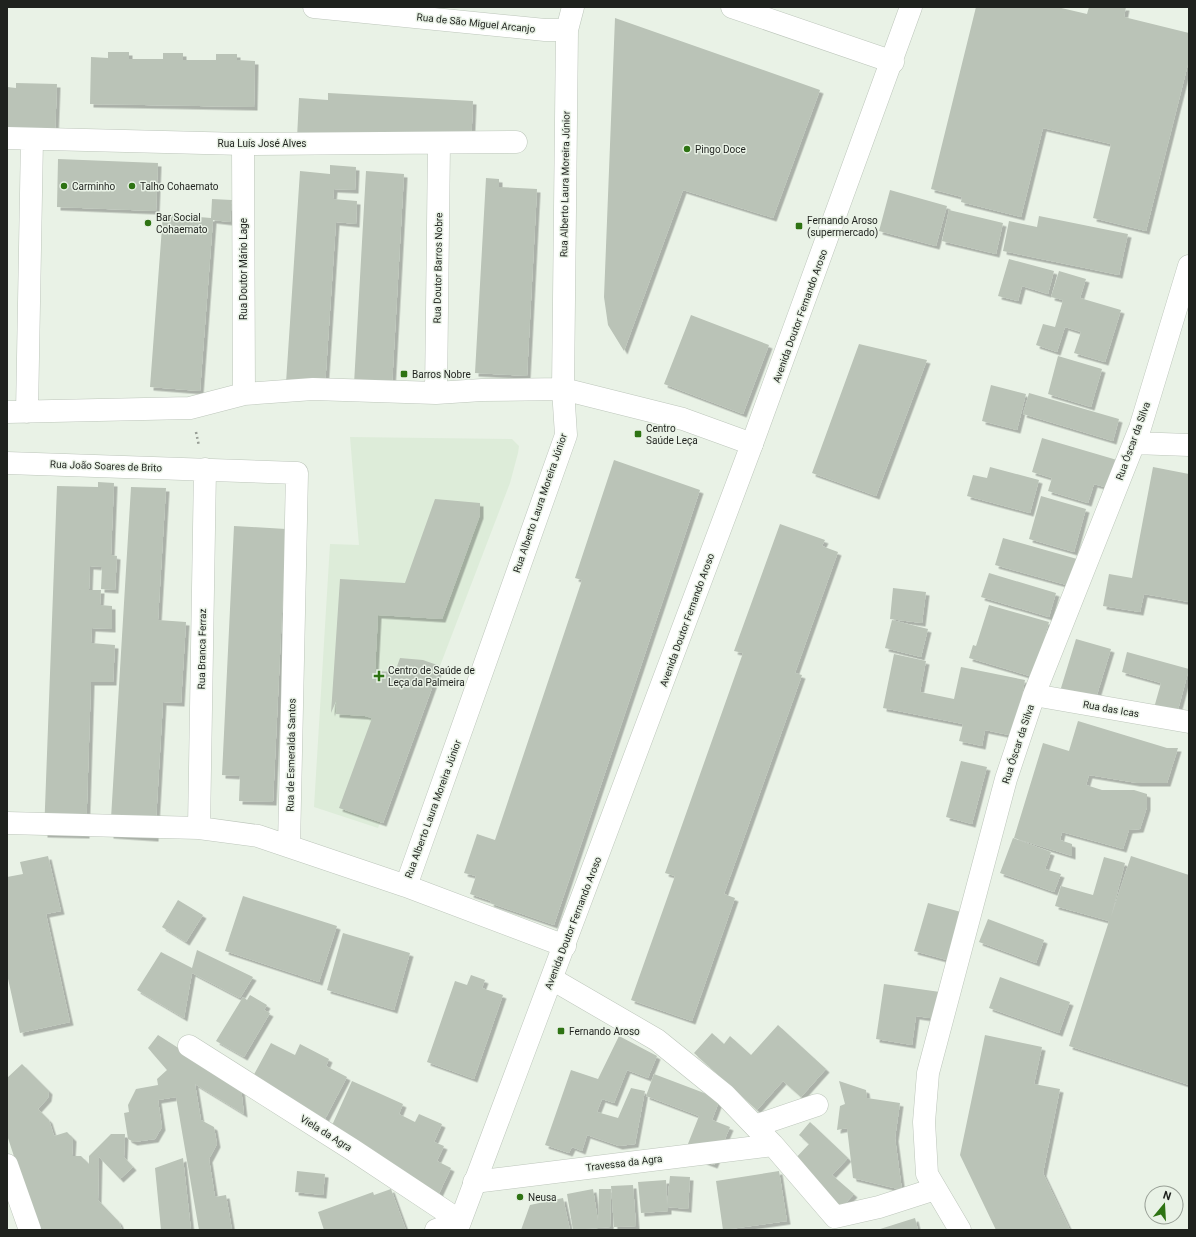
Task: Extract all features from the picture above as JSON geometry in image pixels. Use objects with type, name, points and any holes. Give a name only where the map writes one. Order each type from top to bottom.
[{"type":"street","name":"Rua de São Miguel Arcanjo","points":[[314,7],[545,30],[567,30]]},
{"type":"street","name":"Rua Alberto Laura Moreira Júnior","points":[[406,886],[566,435],[563,389],[567,30],[573,7]]},
{"type":"street","points":[[732,7],[893,62]]},
{"type":"street","name":"Avenida Doutor Fernando Aroso","points":[[459,1226],[474,1182],[565,946],[752,444],[893,62],[911,7]]},
{"type":"street","name":"Rua Luís José Alves","points":[[7,138],[243,144],[516,142]]},
{"type":"street","points":[[32,138],[17,412],[190,408],[244,394],[313,389],[436,393],[482,390],[563,389],[682,419],[752,444]]},
{"type":"street","name":"Rua Doutor Barros Nobre","points":[[436,393],[439,142]]},
{"type":"street","name":"Rua Doutor Mário Lage","points":[[243,144],[244,394]]},
{"type":"street","name":"Rua Óscar da Silva","points":[[960,1230],[927,1174],[924,1122],[928,1073],[1006,779],[1034,695],[1134,442],[1189,266]]},
{"type":"street","points":[[1134,442],[1189,445]]},
{"type":"street","name":"Rua João Soares de Brito","points":[[7,463],[205,469]]},
{"type":"street","name":"Rua Branca Ferraz","points":[[199,828],[205,469]]},
{"type":"street","name":"Rua de Esmeralda Santos","points":[[205,469],[297,473],[289,846]]},
{"type":"street","name":"Rua das Icas","points":[[1034,695],[1189,722]]},
{"type":"street","points":[[7,823],[199,828],[258,836],[406,886],[565,946]]},
{"type":"street","points":[[552,979],[657,1040],[725,1095],[773,1145],[835,1217],[879,1208],[935,1189]]},
{"type":"street","name":"Viela da Agra","points":[[189,1046],[353,1150],[459,1226]]},
{"type":"street","points":[[755,1126],[817,1106]]},
{"type":"street","name":"Travessa da Agra","points":[[474,1182],[773,1145]]},
{"type":"street","points":[[7,1166],[30,1230]]},
{"type":"street","points":[[436,1230],[459,1226]]},
{"type":"shaded area","name":"Centro de Saúde de Leça da Palmeira","points":[[350,437],[512,439],[519,446],[510,483],[378,828],[314,807],[330,544],[359,545]]},
{"type":"building","points":[[976,7],[1057,7],[1087,14],[1089,7],[1126,7],[1124,17],[1189,33],[1189,60],[1146,231],[1093,218],[1111,144],[1043,128],[1021,217],[961,202],[962,197],[931,189]]},
{"type":"building","points":[[615,18],[820,90],[773,218],[683,190],[624,351],[608,325],[604,297]]},
{"type":"building","points":[[108,52],[129,52],[129,59],[163,59],[163,53],[183,53],[183,60],[216,60],[216,54],[237,54],[237,60],[255,61],[254,107],[90,104],[91,57],[108,58]]},
{"type":"building","points":[[16,83],[57,84],[55,135],[7,133],[7,87],[16,88]]},
{"type":"building","points":[[328,93],[473,101],[471,147],[297,138],[299,98],[328,100]]},
{"type":"building","points":[[58,159],[158,163],[156,211],[57,207]]},
{"type":"building","points":[[330,165],[356,167],[355,190],[334,189],[333,199],[357,201],[356,224],[336,222],[325,386],[286,383],[300,171],[330,174]]},
{"type":"building","points":[[366,171],[404,174],[392,386],[354,384]]},
{"type":"building","points":[[486,178],[499,179],[499,187],[537,189],[527,376],[475,373]]},
{"type":"building","points":[[890,190],[947,206],[936,246],[879,231]]},
{"type":"building","points":[[212,199],[232,200],[230,222],[213,220],[200,391],[150,387],[163,214],[211,218]]},
{"type":"building","points":[[949,210],[1003,223],[996,254],[942,241]]},
{"type":"building","points":[[1039,216],[1128,234],[1119,275],[1003,251],[1009,221],[1037,227]]},
{"type":"building","points":[[1009,259],[1054,271],[1048,294],[1022,286],[1018,301],[998,296]]},
{"type":"building","points":[[1059,271],[1086,279],[1080,298],[1121,310],[1105,362],[1074,353],[1081,332],[1065,327],[1057,352],[1036,345],[1043,324],[1055,327],[1063,300],[1051,297]]},
{"type":"building","points":[[691,315],[769,345],[743,414],[664,384]]},
{"type":"building","points":[[859,344],[927,360],[876,496],[812,473]]},
{"type":"building","points":[[1058,356],[1102,369],[1091,407],[1048,394]]},
{"type":"building","points":[[991,385],[1026,394],[1017,430],[982,421]]},
{"type":"building","points":[[1029,393],[1119,419],[1113,441],[1023,414]]},
{"type":"building","points":[[1042,438],[1117,460],[1108,488],[1094,484],[1088,503],[1048,491],[1052,478],[1032,472]]},
{"type":"building","points":[[614,460],[700,490],[554,925],[490,903],[491,901],[470,894],[476,876],[464,873],[477,834],[495,840],[582,580],[575,578]]},
{"type":"building","points":[[990,467],[1039,480],[1030,513],[967,496],[973,475],[987,478]]},
{"type":"building","points":[[1153,467],[1189,474],[1189,602],[1144,594],[1140,612],[1103,606],[1109,574],[1132,578]]},
{"type":"building","points":[[98,482],[114,483],[111,555],[117,556],[115,590],[101,589],[102,567],[90,566],[89,590],[101,590],[100,605],[112,606],[112,629],[92,628],[91,643],[115,645],[113,682],[91,682],[86,835],[44,834],[57,486],[98,487]]},
{"type":"building","points":[[131,487],[166,488],[158,620],[186,622],[181,703],[163,702],[155,838],[110,835]]},
{"type":"building","points":[[1041,496],[1086,509],[1074,552],[1029,539]]},
{"type":"building","points":[[435,499],[480,503],[480,515],[442,619],[378,615],[375,671],[395,672],[400,658],[423,660],[440,666],[383,823],[339,808],[372,718],[365,716],[336,714],[337,699],[331,713],[340,579],[405,583]]},
{"type":"building","points":[[780,524],[825,540],[822,546],[838,552],[795,673],[802,675],[724,894],[735,898],[692,1021],[631,1000],[675,876],[665,873],[743,653],[734,651]]},
{"type":"building","points":[[234,526],[286,529],[273,802],[239,801],[240,776],[222,775]]},
{"type":"building","points":[[1003,538],[1077,559],[1070,586],[995,565]]},
{"type":"building","points":[[989,573],[1056,593],[1049,617],[981,597]]},
{"type":"building","points":[[893,588],[926,592],[922,623],[890,619]]},
{"type":"building","points":[[989,605],[1049,622],[1033,677],[969,658],[973,645],[976,646]]},
{"type":"building","points":[[892,620],[928,629],[921,657],[885,648]]},
{"type":"building","points":[[1076,639],[1111,649],[1092,711],[1057,701]]},
{"type":"building","points":[[1127,652],[1189,669],[1175,721],[1152,715],[1161,683],[1122,672]]},
{"type":"building","points":[[894,654],[926,661],[920,692],[954,699],[961,667],[1025,680],[1014,736],[985,730],[982,746],[959,741],[963,724],[883,708]]},
{"type":"building","points":[[1078,721],[1167,748],[1178,748],[1167,783],[1137,783],[1089,775],[1086,785],[1102,790],[1134,790],[1147,794],[1147,807],[1140,829],[1129,830],[1123,849],[1062,832],[1060,840],[1072,844],[1072,856],[1014,838],[1043,743],[1069,751]]},
{"type":"building","points":[[961,761],[987,767],[972,824],[946,817]]},
{"type":"building","points":[[1013,838],[1051,852],[1045,869],[1061,874],[1054,892],[1000,873]]},
{"type":"building","points":[[48,856],[61,911],[46,914],[70,1022],[20,1033],[7,974],[7,877],[23,874],[20,862]]},
{"type":"building","points":[[1131,856],[1189,875],[1189,1085],[1069,1046],[1109,921],[1055,906],[1061,886],[1093,895],[1104,857],[1125,863],[1111,917]]},
{"type":"building","points":[[243,896],[337,926],[319,982],[225,951]]},
{"type":"building","points":[[178,900],[203,915],[186,942],[162,927]]},
{"type":"building","points":[[928,903],[961,912],[947,960],[914,951]]},
{"type":"building","points":[[988,919],[1044,940],[1036,963],[979,942]]},
{"type":"building","points":[[343,933],[410,953],[394,1010],[327,990]]},
{"type":"building","points":[[197,950],[253,977],[240,998],[192,973],[184,1018],[137,990],[161,952],[192,968]]},
{"type":"building","points":[[471,975],[485,980],[482,988],[503,995],[474,1079],[427,1062],[455,981],[467,985]]},
{"type":"building","points":[[1000,977],[1070,1002],[1059,1033],[989,1008]]},
{"type":"building","points":[[884,984],[940,992],[936,1019],[916,1016],[912,1045],[876,1039]]},
{"type":"building","points":[[250,995],[267,1005],[264,1010],[270,1013],[244,1057],[216,1041],[243,997],[247,1000]]},
{"type":"building","points":[[778,1025],[826,1069],[801,1097],[783,1081],[757,1110],[694,1053],[712,1033],[724,1044],[730,1036],[751,1055]]},
{"type":"building","points":[[158,1035],[241,1088],[244,1114],[195,1084],[201,1120],[214,1127],[217,1144],[209,1159],[215,1197],[226,1195],[232,1230],[199,1230],[176,1097],[158,1100],[162,1127],[155,1139],[134,1142],[128,1139],[124,1113],[129,1112],[128,1105],[136,1089],[158,1085],[157,1079],[167,1070],[148,1048]]},
{"type":"building","points":[[985,1035],[1042,1047],[1034,1084],[1060,1089],[1043,1173],[1070,1230],[996,1230],[960,1155]]},
{"type":"building","points":[[619,1036],[657,1056],[648,1078],[627,1070],[614,1103],[602,1099],[597,1112],[618,1118],[631,1088],[645,1091],[635,1144],[619,1146],[587,1135],[582,1151],[572,1147],[569,1153],[545,1145],[571,1070],[598,1079]]},
{"type":"building","points":[[271,1043],[295,1055],[300,1044],[329,1059],[326,1066],[347,1077],[325,1119],[251,1080]]},
{"type":"building","points":[[22,1064],[49,1091],[48,1098],[38,1109],[49,1120],[54,1136],[67,1132],[73,1138],[72,1156],[81,1156],[89,1164],[89,1156],[111,1134],[125,1134],[124,1157],[133,1167],[120,1179],[99,1157],[98,1200],[119,1222],[122,1230],[38,1230],[7,1135],[7,1078]]},
{"type":"building","points":[[654,1074],[720,1099],[712,1120],[730,1127],[714,1165],[684,1154],[699,1116],[646,1096]]},
{"type":"building","points":[[352,1081],[403,1104],[399,1114],[415,1122],[419,1114],[442,1124],[434,1142],[444,1146],[437,1161],[451,1168],[436,1200],[329,1132]]},
{"type":"building","points":[[839,1081],[866,1090],[867,1098],[900,1103],[895,1138],[902,1190],[853,1178],[847,1128],[837,1130],[840,1106],[845,1104]]},
{"type":"building","points":[[810,1122],[848,1158],[832,1175],[854,1194],[841,1208],[792,1162],[809,1144],[799,1135]]},
{"type":"building","points":[[183,1158],[191,1230],[161,1230],[155,1168]]},
{"type":"building","points":[[297,1171],[325,1174],[323,1195],[295,1192]]},
{"type":"building","points":[[779,1171],[787,1221],[723,1230],[716,1181]]},
{"type":"building","points":[[670,1176],[690,1177],[688,1209],[668,1207],[668,1211],[641,1213],[638,1182],[666,1180],[667,1205]]},
{"type":"building","points":[[633,1185],[636,1226],[614,1227],[611,1186]]},
{"type":"building","points":[[391,1189],[406,1230],[324,1230],[318,1212],[373,1192],[374,1195]]},
{"type":"building","points":[[593,1189],[598,1221],[599,1189],[611,1189],[610,1227],[573,1230],[567,1194]]},
{"type":"building","points":[[563,1198],[570,1230],[521,1230],[530,1205]]},
{"type":"building","points":[[915,1218],[918,1230],[877,1230]]},
{"type":"place","name":"Pingo Doce","points":[[687,149]]},
{"type":"place","name":"Carminho","points":[[64,186]]},
{"type":"place","name":"Talho Cohaemato","points":[[132,186]]},
{"type":"place","name":"Bar Social Cohaemato","points":[[148,223]]},
{"type":"place","name":"Fernando Aroso (supermercado)","points":[[799,226]]},
{"type":"place","name":"Barros Nobre","points":[[404,374]]},
{"type":"place","name":"Centro Saúde Leça","points":[[638,434]]},
{"type":"place","name":"Centro de Saúde de Leça da Palmeira","points":[[379,676]]},
{"type":"place","name":"Fernando Aroso","points":[[561,1031]]},
{"type":"place","name":"Neusa","points":[[520,1197]]}]
